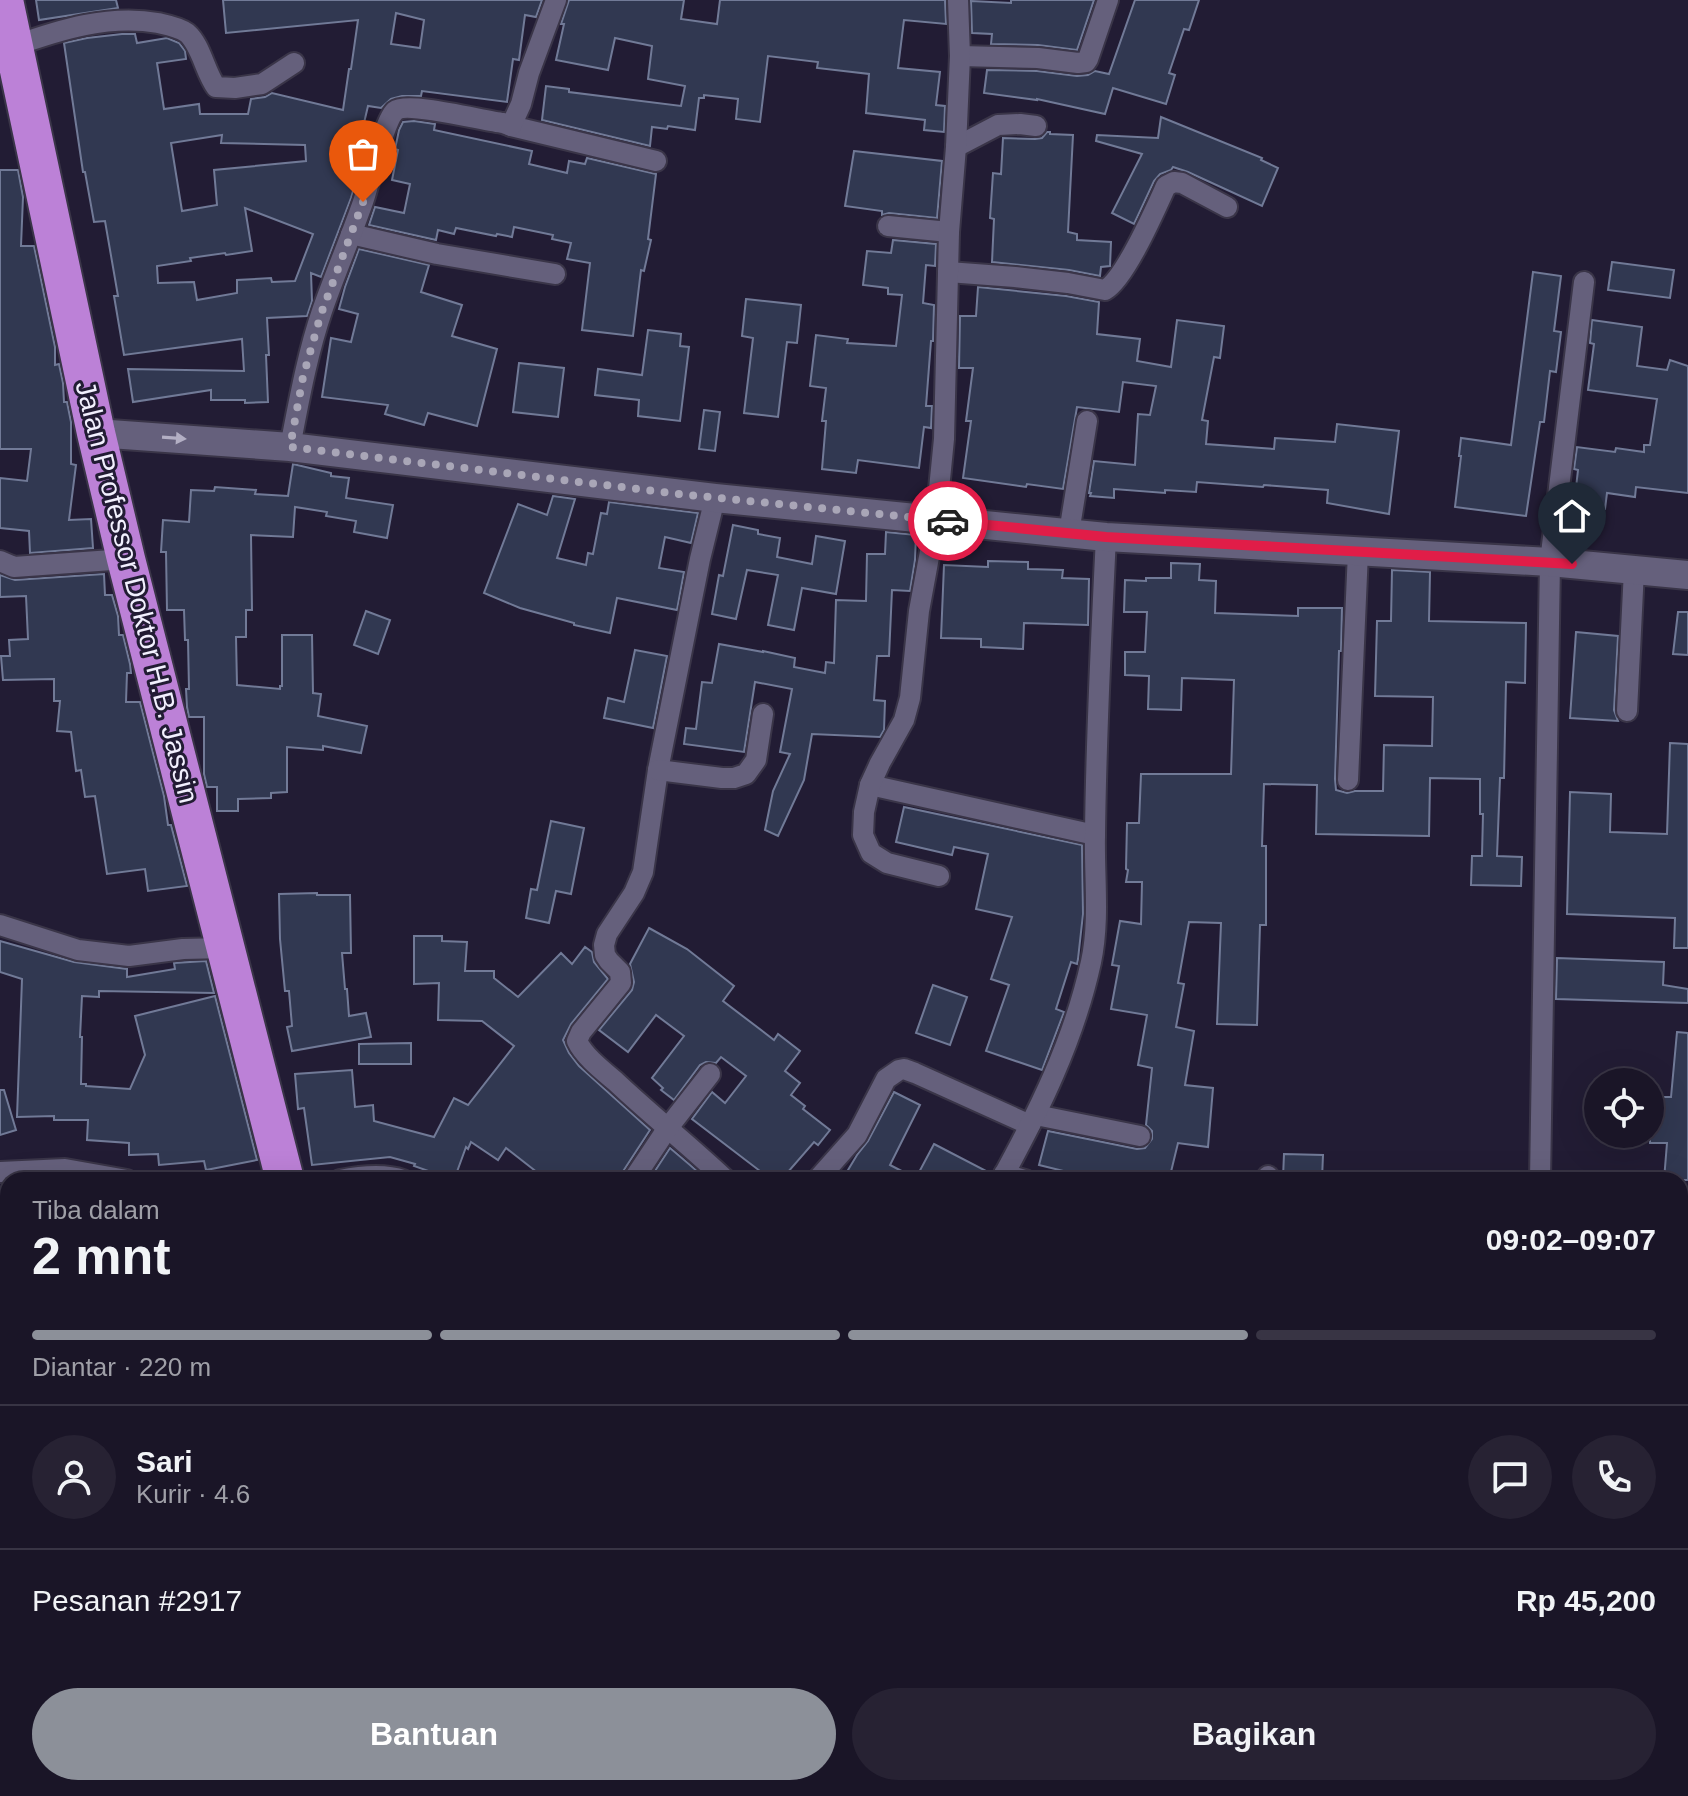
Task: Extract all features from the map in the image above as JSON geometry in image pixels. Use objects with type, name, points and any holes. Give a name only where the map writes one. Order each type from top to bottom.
[{"type":"highway","name":"Jalan Professor Doktor H.B. Jassin","points":[[4,0],[96,433],[283,1172]]},
{"type":"street","points":[[511,126],[556,0]]},
{"type":"street","points":[[939,876],[887,863],[871,853],[863,835],[870,785],[904,720],[910,698],[919,611],[936,519],[944,439],[949,232],[960,56],[958,0]]},
{"type":"street","points":[[960,56],[1086,62],[1108,0]]},
{"type":"street","points":[[14,46],[70,28],[136,20],[170,26],[186,33],[195,43],[216,87],[262,84],[294,63]]},
{"type":"street","points":[[290,447],[303,377],[321,314],[382,137],[397,110],[433,111],[503,123],[656,161]]},
{"type":"street","points":[[956,147],[998,125],[1036,126]]},
{"type":"street","points":[[948,272],[1068,283],[1105,290],[1114,284],[1129,259],[1166,186],[1174,182],[1182,183],[1227,207]]},
{"type":"street","points":[[888,226],[949,232]]},
{"type":"street","points":[[351,234],[437,254],[555,274]]},
{"type":"street","points":[[1540,1172],[1550,562],[1584,282]]},
{"type":"street","points":[[1069,533],[1087,421]]},
{"type":"street","points":[[96,433],[290,447],[715,498],[1106,537],[1550,562],[1688,575]]},
{"type":"street","points":[[715,498],[658,770],[643,872],[634,893],[607,934],[604,945],[605,955],[620,972],[621,983],[577,1041],[600,1067],[717,1172]]},
{"type":"street","points":[[1005,1172],[1060,1064],[1094,947],[1106,537]]},
{"type":"street","points":[[1348,780],[1358,552]]},
{"type":"street","points":[[0,561],[14,567],[126,559]]},
{"type":"street","points":[[1627,711],[1634,570]]},
{"type":"street","points":[[658,770],[722,778],[746,774],[756,760],[763,714]]},
{"type":"street","points":[[870,785],[1095,835]]},
{"type":"street","points":[[0,925],[78,950],[129,956],[183,949],[225,948]]},
{"type":"street","points":[[824,1172],[857,1135],[886,1079],[904,1069],[1033,1120],[1140,1136]]},
{"type":"street","points":[[638,1172],[710,1074]]},
{"type":"street","points":[[0,1172],[65,1169],[82,1172]]},
{"type":"building","points":[[36,0],[116,0],[118,8],[39,20]]},
{"type":"building","points":[[223,0],[542,0],[536,17],[525,15],[519,60],[513,59],[507,102],[422,91],[421,96],[391,99],[381,108],[368,106],[360,140],[367,142],[351,198],[321,277],[311,273],[312,301],[307,316],[267,318],[268,402],[211,400],[211,390],[133,402],[128,369],[244,371],[242,339],[124,355],[105,221],[94,222],[83,172],[64,43],[135,34],[137,43],[167,38],[179,43],[186,59],[157,63],[164,109],[199,104],[200,114],[248,114],[251,99],[272,93],[343,110],[358,20],[226,33]],"holes":[[[396,13],[424,20],[420,48],[391,44]],[[222,135],[221,143],[305,145],[306,161],[214,170],[217,205],[182,211],[171,143]],[[245,208],[313,234],[295,281],[272,282],[271,278],[237,280],[237,293],[197,300],[194,282],[158,283],[157,266],[191,261],[190,258],[252,251]]]},
{"type":"building","points":[[569,0],[684,0],[681,19],[717,24],[720,0],[945,0],[946,24],[904,20],[898,68],[940,72],[936,105],[945,106],[944,132],[924,130],[925,120],[866,113],[869,74],[817,68],[818,62],[768,56],[760,122],[736,119],[738,99],[704,95],[704,98],[699,98],[695,130],[652,127],[650,146],[542,120],[546,86],[569,89],[569,92],[681,106],[685,86],[648,79],[652,46],[615,38],[608,70],[556,60],[564,24],[561,24]]},
{"type":"building","points":[[1011,0],[1094,0],[1077,50],[991,44],[992,34],[972,33],[971,1],[1011,3]]},
{"type":"building","points":[[1135,0],[1199,0],[1189,30],[1184,29],[1169,73],[1175,75],[1166,104],[1113,88],[1105,114],[1037,99],[984,93],[987,70],[1077,76],[1095,71],[1109,74]]},
{"type":"building","points":[[1161,117],[1262,158],[1278,168],[1262,206],[1173,167],[1154,181],[1134,224],[1112,213],[1142,154],[1096,141],[1097,135],[1158,138]]},
{"type":"building","points":[[403,122],[435,124],[434,130],[532,151],[529,164],[567,173],[569,161],[585,164],[587,158],[656,174],[648,239],[651,240],[644,271],[641,270],[633,336],[582,330],[590,263],[567,259],[571,243],[552,239],[553,235],[514,227],[512,237],[456,228],[454,234],[438,230],[436,240],[369,225],[375,207],[404,213],[410,184],[392,180],[398,150],[395,149]]},
{"type":"building","points":[[1047,132],[1073,135],[1068,232],[1077,234],[1077,240],[1111,242],[1110,266],[1101,267],[1100,276],[992,262],[994,219],[990,218],[993,173],[1001,174],[1003,138],[1035,139],[1042,138]]},
{"type":"building","points":[[854,151],[942,161],[937,218],[882,215],[882,211],[845,206]]},
{"type":"building","points":[[0,170],[18,170],[23,197],[21,246],[34,246],[55,347],[55,365],[59,364],[64,402],[67,402],[71,422],[71,464],[76,465],[69,520],[91,519],[93,548],[30,553],[29,531],[0,528],[0,478],[27,481],[31,449],[0,449]]},
{"type":"building","points":[[893,240],[936,244],[935,266],[926,265],[923,303],[934,305],[926,406],[932,406],[931,428],[924,427],[919,468],[858,460],[856,473],[822,469],[826,388],[810,386],[816,335],[848,339],[847,343],[896,346],[902,295],[888,294],[888,288],[863,285],[867,251],[891,253]]},
{"type":"building","points":[[359,249],[429,265],[421,292],[462,305],[452,336],[497,349],[477,426],[428,413],[424,425],[385,414],[388,405],[322,397],[331,338],[351,342],[358,314],[339,309]]},
{"type":"building","points":[[1612,262],[1674,270],[1670,298],[1608,290]]},
{"type":"building","points":[[1533,272],[1561,276],[1554,331],[1561,332],[1556,372],[1550,371],[1544,422],[1540,422],[1526,516],[1455,507],[1461,438],[1511,445]]},
{"type":"building","points":[[978,287],[1099,302],[1097,334],[1140,339],[1137,361],[1171,367],[1177,320],[1224,326],[1220,358],[1214,357],[1202,420],[1208,421],[1206,444],[1274,449],[1275,438],[1335,442],[1337,424],[1399,431],[1389,514],[1327,503],[1328,490],[1264,485],[1197,482],[1196,492],[1114,489],[1114,498],[1090,496],[1094,461],[1135,465],[1138,414],[1150,415],[1156,386],[1123,382],[1119,412],[1077,407],[1063,489],[963,478],[971,421],[966,421],[973,368],[959,368],[960,316],[976,316]]},
{"type":"building","points":[[746,299],[801,305],[797,343],[787,342],[778,417],[744,413],[753,338],[742,336]]},
{"type":"building","points":[[1592,320],[1642,327],[1637,366],[1667,370],[1670,360],[1688,366],[1688,493],[1636,487],[1635,497],[1607,493],[1605,509],[1574,505],[1577,447],[1644,452],[1644,445],[1650,445],[1657,399],[1588,390],[1594,344],[1590,343]]},
{"type":"building","points":[[648,330],[681,334],[680,346],[689,347],[680,421],[638,416],[639,400],[595,395],[598,369],[642,375]]},
{"type":"building","points":[[519,363],[564,368],[558,417],[513,412]]},
{"type":"building","points":[[704,410],[720,412],[715,451],[699,449]]},
{"type":"building","points":[[293,464],[331,473],[331,476],[349,478],[346,498],[393,505],[387,538],[354,532],[356,521],[295,507],[293,537],[251,535],[252,610],[246,610],[246,637],[236,637],[237,685],[280,689],[282,635],[312,635],[313,693],[321,694],[318,716],[367,726],[361,753],[323,746],[323,750],[287,747],[287,792],[271,793],[271,798],[238,799],[238,811],[217,811],[217,787],[207,787],[204,774],[204,717],[189,717],[187,707],[188,640],[185,640],[184,610],[167,610],[166,552],[161,552],[163,520],[189,522],[191,490],[214,491],[215,487],[288,496]]},
{"type":"building","points":[[553,496],[575,499],[557,558],[586,565],[588,553],[593,554],[601,513],[607,514],[609,502],[698,513],[691,543],[665,537],[659,568],[684,572],[677,610],[617,598],[610,633],[520,608],[484,593],[518,504],[547,515]]},
{"type":"building","points":[[733,525],[780,538],[777,557],[812,564],[816,536],[845,541],[836,594],[802,588],[794,630],[768,625],[778,575],[747,570],[736,619],[712,614]]},
{"type":"building","points":[[886,532],[916,535],[910,591],[892,590],[889,656],[877,656],[874,700],[885,701],[884,730],[880,737],[812,734],[804,780],[778,836],[765,830],[773,791],[790,754],[780,752],[792,689],[755,682],[744,752],[684,744],[686,728],[696,729],[702,682],[712,683],[719,644],[795,658],[794,667],[825,673],[826,662],[834,663],[836,600],[866,601],[867,554],[885,554]]},
{"type":"building","points":[[988,561],[1028,562],[1028,569],[1063,570],[1062,578],[1089,579],[1088,625],[1024,623],[1023,649],[981,647],[981,639],[941,638],[944,565],[988,567]]},
{"type":"building","points":[[1171,563],[1200,564],[1199,580],[1216,581],[1215,613],[1298,616],[1298,608],[1342,608],[1335,779],[1336,790],[1347,793],[1383,791],[1384,745],[1432,746],[1433,697],[1375,696],[1377,621],[1391,621],[1392,570],[1430,572],[1429,621],[1526,623],[1525,683],[1506,682],[1504,778],[1500,778],[1497,856],[1522,857],[1521,886],[1471,885],[1472,856],[1482,856],[1480,779],[1430,778],[1429,836],[1316,834],[1317,785],[1264,784],[1262,846],[1266,846],[1266,925],[1260,925],[1257,1025],[1217,1024],[1221,923],[1189,922],[1178,983],[1184,984],[1176,1027],[1194,1031],[1185,1085],[1213,1088],[1208,1147],[1178,1143],[1171,1172],[1067,1172],[1039,1165],[1048,1131],[1137,1149],[1145,1148],[1152,1139],[1152,1131],[1146,1125],[1152,1068],[1138,1065],[1147,1015],[1111,1009],[1119,966],[1112,965],[1120,921],[1141,924],[1142,882],[1126,882],[1126,869],[1127,823],[1139,823],[1141,774],[1231,774],[1234,680],[1182,678],[1181,710],[1148,709],[1149,676],[1125,675],[1125,652],[1145,652],[1147,612],[1124,612],[1125,580],[1171,578]]},
{"type":"building","points":[[104,574],[105,595],[112,595],[119,635],[123,635],[130,664],[126,702],[140,702],[164,796],[168,825],[171,825],[187,886],[148,891],[145,869],[107,874],[95,796],[85,797],[81,770],[76,771],[71,732],[57,731],[60,701],[54,701],[54,679],[3,680],[1,656],[10,656],[9,640],[28,639],[26,596],[0,597],[0,575],[15,580]]},
{"type":"building","points":[[366,611],[390,620],[378,654],[354,645]]},
{"type":"building","points":[[1678,612],[1688,612],[1688,655],[1673,654]]},
{"type":"building","points":[[1576,632],[1618,636],[1614,710],[1618,721],[1570,718]]},
{"type":"building","points":[[635,650],[667,656],[653,728],[604,718],[608,698],[624,702]]},
{"type":"building","points":[[1670,743],[1688,744],[1688,948],[1674,948],[1675,918],[1567,914],[1570,792],[1611,794],[1610,832],[1667,834]]},
{"type":"building","points":[[904,807],[1082,845],[1083,914],[1078,959],[1077,964],[1071,962],[1056,1009],[1064,1012],[1042,1070],[986,1051],[1009,985],[991,979],[1012,917],[976,909],[988,854],[954,847],[952,855],[896,842]]},
{"type":"building","points":[[551,821],[584,828],[571,894],[556,891],[549,923],[526,918],[531,889],[537,890]]},
{"type":"building","points":[[279,894],[350,895],[351,953],[342,953],[345,989],[349,1016],[366,1013],[371,1037],[292,1051],[287,1027],[292,1026],[289,991],[285,991]]},
{"type":"building","points":[[649,928],[687,949],[734,986],[723,1001],[774,1040],[778,1034],[800,1051],[785,1071],[800,1083],[791,1095],[805,1106],[803,1109],[830,1130],[818,1145],[814,1142],[788,1172],[759,1172],[692,1119],[712,1092],[725,1103],[746,1076],[721,1057],[716,1063],[700,1065],[674,1100],[652,1078],[684,1036],[656,1015],[628,1052],[599,1030],[632,990],[634,982],[630,964]]},
{"type":"building","points":[[414,936],[442,936],[442,941],[467,942],[465,971],[494,971],[494,978],[518,997],[561,953],[572,964],[585,947],[592,952],[594,962],[608,979],[571,1024],[563,1040],[579,1066],[650,1130],[623,1172],[537,1172],[506,1148],[498,1160],[471,1142],[457,1172],[431,1172],[390,1157],[312,1165],[304,1108],[298,1109],[295,1074],[352,1070],[355,1107],[373,1105],[374,1121],[434,1137],[454,1098],[468,1105],[514,1046],[482,1021],[438,1020],[439,983],[414,984]]},
{"type":"building","points":[[0,941],[74,962],[127,969],[127,977],[175,969],[174,963],[206,961],[214,993],[99,991],[99,997],[82,996],[81,1084],[130,1089],[145,1055],[135,1016],[215,996],[257,1160],[206,1170],[204,1161],[159,1165],[158,1154],[129,1155],[129,1143],[87,1140],[88,1120],[54,1120],[54,1116],[17,1117],[22,979],[0,972]]},
{"type":"building","points":[[1557,958],[1664,962],[1663,985],[1688,989],[1688,1003],[1556,999]]},
{"type":"building","points":[[933,985],[967,997],[950,1045],[916,1033]]},
{"type":"building","points":[[1677,1032],[1688,1033],[1688,1172],[1665,1172],[1667,1143],[1664,1143],[1664,1097],[1671,1097]]},
{"type":"building","points":[[411,1043],[411,1064],[359,1064],[359,1044]]},
{"type":"building","points":[[0,1090],[4,1090],[16,1130],[0,1135]]},
{"type":"building","points":[[894,1092],[920,1105],[890,1165],[904,1172],[847,1172],[868,1141]]},
{"type":"building","points":[[934,1144],[988,1172],[919,1172]]},
{"type":"building","points":[[670,1148],[698,1172],[654,1172]]},
{"type":"building","points":[[1284,1154],[1323,1155],[1322,1172],[1283,1172]]},
{"type":"way so far","points":[[363,202],[321,314],[303,377],[290,447],[679,494],[948,521]]},
{"type":"route","points":[[948,521],[1106,537],[1572,564]]}]
